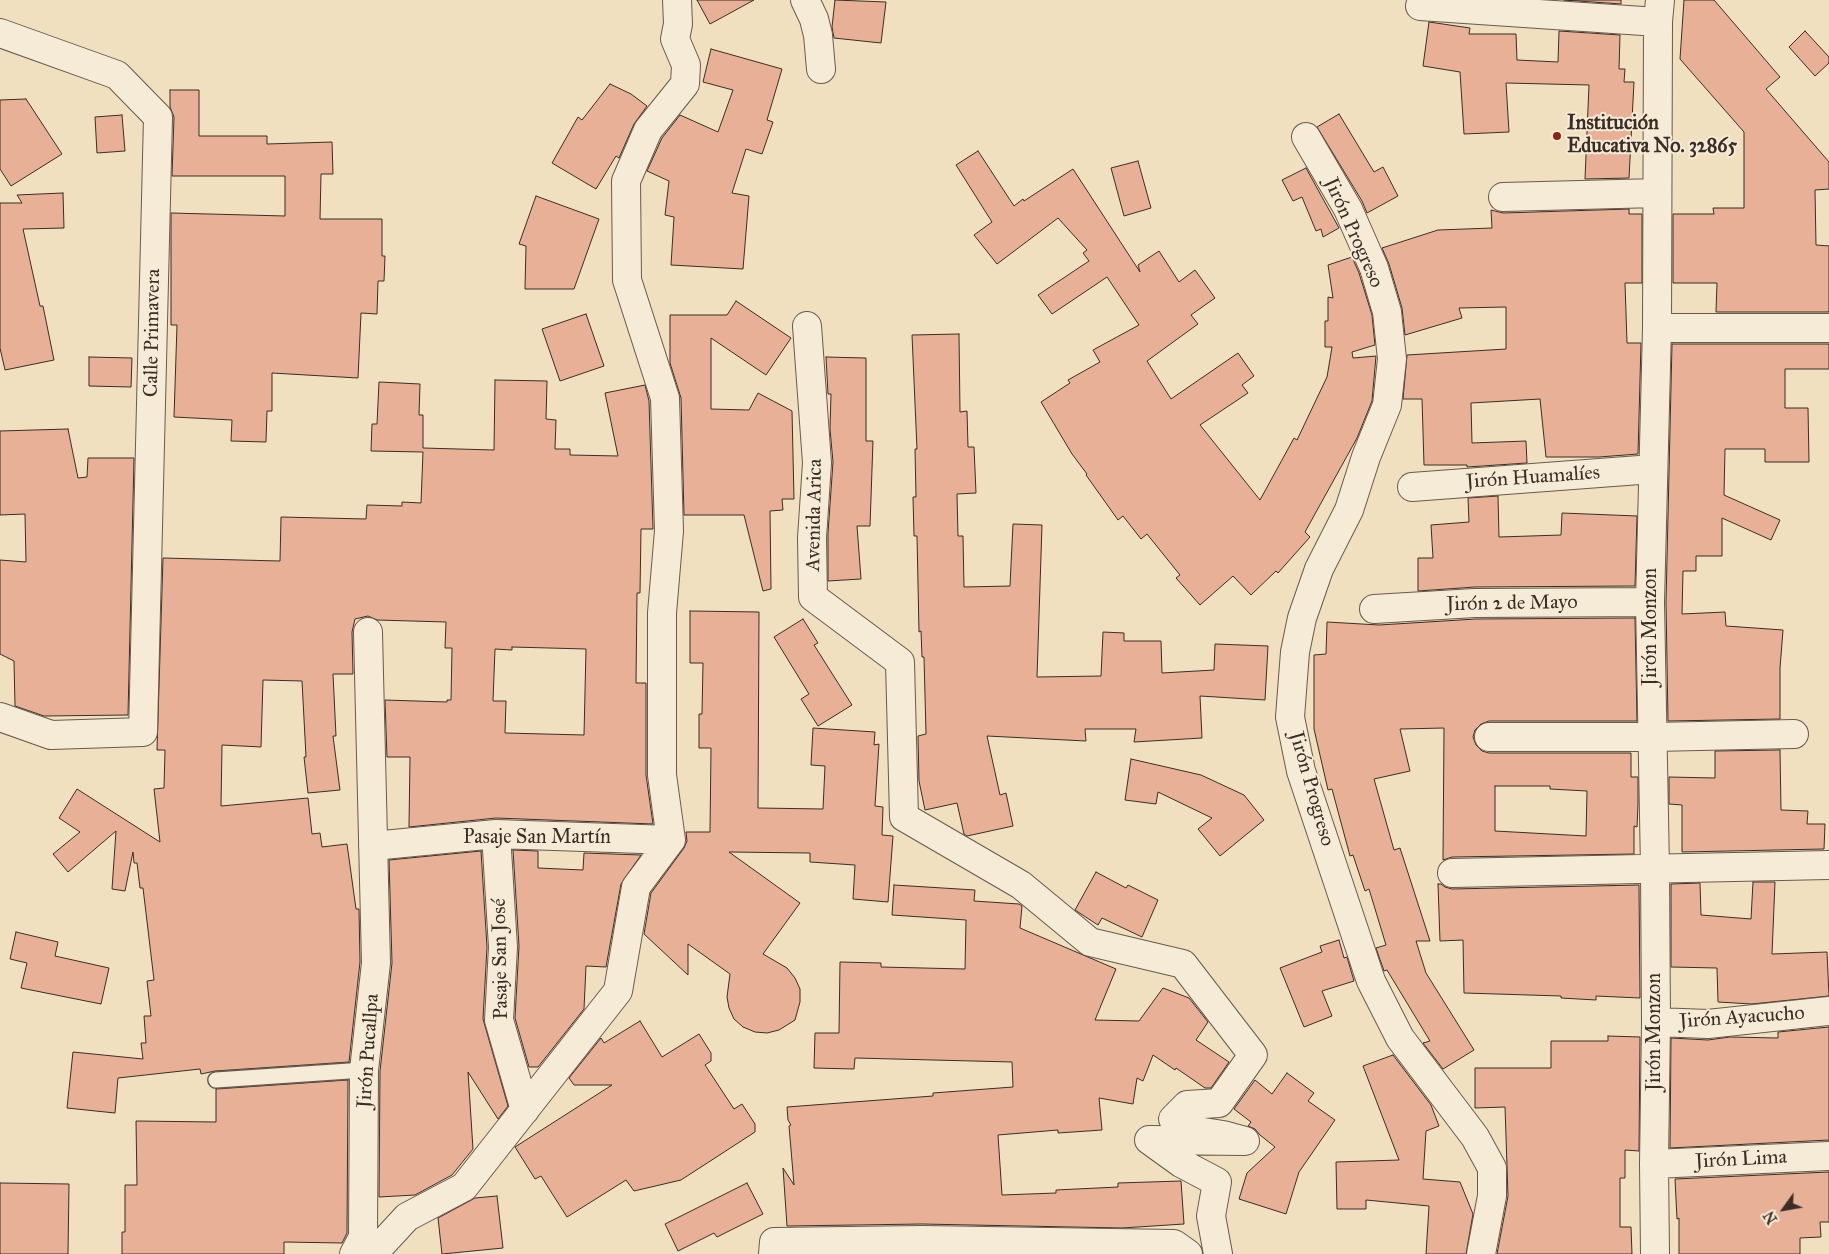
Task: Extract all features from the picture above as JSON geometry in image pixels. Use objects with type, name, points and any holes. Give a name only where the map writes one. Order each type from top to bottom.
[{"type":"street","points":[[368,1254],[383,1242],[407,1217],[464,1187],[618,991],[636,887],[671,840],[662,766],[662,614],[669,531],[665,398],[627,280],[626,181],[648,130],[686,84],[686,65],[675,39],[678,24],[676,0]]},
{"type":"street","points":[[805,0],[814,19],[818,35],[821,69]]},
{"type":"street","points":[[1420,6],[1659,11]]},
{"type":"street","name":"Jirón Monzon","points":[[1655,1254],[1655,869],[1650,602],[1657,328],[1659,11]]},
{"type":"street","name":"Calle Primavera","points":[[0,32],[117,75],[158,117],[143,732],[51,735],[0,717]]},
{"type":"street","name":"Jirón Progreso","points":[[1306,137],[1348,209],[1374,268],[1387,312],[1392,359],[1387,405],[1366,457],[1349,510],[1319,569],[1302,618],[1295,652],[1290,717],[1301,770],[1371,981],[1400,1038],[1475,1137],[1492,1168],[1492,1196],[1481,1254]]},
{"type":"street","points":[[1503,197],[1657,193]]},
{"type":"street","name":"Avenida Arica","points":[[807,326],[817,464],[812,538],[813,597],[900,662],[904,817],[1021,885],[1090,942],[1183,964],[1253,1054],[1219,1103],[1187,1105],[1173,1119],[1178,1128],[1245,1140],[1149,1140],[1181,1164],[1218,1182],[1211,1216],[1218,1254]]},
{"type":"street","points":[[1657,328],[1829,328]]},
{"type":"street","name":"Jirón Huamalíes","points":[[1412,487],[1653,469]]},
{"type":"street","name":"Jirón 2 de Mayo","points":[[1374,609],[1475,603],[1650,602]]},
{"type":"street","name":"Jirón Pucallpa","points":[[354,1254],[363,1237],[364,1070],[376,963],[368,632]]},
{"type":"street","points":[[1489,737],[1653,737],[1794,734]]},
{"type":"street","name":"Pasaje San Martín","points":[[373,846],[496,834],[671,840]]},
{"type":"street","name":"Pasaje San José","points":[[496,834],[504,947],[499,1020],[525,1110]]},
{"type":"street","points":[[1452,873],[1829,865]]},
{"type":"street","name":"Jirón Ayacucho","points":[[1656,1022],[1708,1024],[1829,1011]]},
{"type":"street","name":"Jirón Lima","points":[[1654,1164],[1829,1156]]},
{"type":"street","points":[[773,1248],[922,1240],[1174,1244],[1188,1254]]},
{"type":"lane","points":[[216,1080],[364,1070]]},
{"type":"building","points":[[697,0],[754,0],[710,24]]},
{"type":"building","points":[[835,0],[886,2],[881,43],[834,38],[832,27]]},
{"type":"building","points":[[1564,0],[1621,0],[1621,4]]},
{"type":"building","points":[[1684,0],[1714,0],[1780,77],[1766,89],[1829,162],[1829,189],[1815,190],[1816,245],[1829,246],[1829,312],[1716,312],[1717,283],[1673,283],[1673,214],[1714,214],[1713,208],[1744,208],[1744,132],[1680,59]]},
{"type":"building","points":[[1429,22],[1470,28],[1469,34],[1516,34],[1517,60],[1558,62],[1559,31],[1620,35],[1619,69],[1625,69],[1624,82],[1634,82],[1629,178],[1585,179],[1589,85],[1506,83],[1509,132],[1464,134],[1460,72],[1423,66]]},
{"type":"building","points":[[1805,31],[1829,57],[1829,63],[1815,76],[1789,47]]},
{"type":"building","points":[[711,49],[782,69],[767,120],[773,122],[762,154],[746,149],[732,193],[749,196],[743,269],[671,265],[674,217],[665,215],[669,181],[647,171],[662,138],[680,115],[718,132],[733,90],[703,82]]},
{"type":"building","points":[[610,84],[631,94],[647,106],[634,124],[619,158],[616,156],[596,189],[552,163],[578,117],[582,120]]},
{"type":"building","points":[[170,90],[199,90],[199,136],[267,136],[267,144],[332,142],[333,174],[321,174],[320,219],[382,219],[382,256],[385,256],[384,281],[378,281],[377,314],[361,313],[358,378],[272,373],[272,411],[267,411],[266,442],[231,441],[232,420],[174,417],[177,325],[171,325],[171,213],[285,216],[285,176],[172,176],[174,117],[170,107]]},
{"type":"building","points":[[26,99],[62,154],[11,186],[0,169],[0,100]]},
{"type":"building","points":[[1339,114],[1374,172],[1383,167],[1398,196],[1367,213],[1362,201],[1317,127]]},
{"type":"building","points":[[122,115],[125,151],[97,153],[95,117]]},
{"type":"building","points":[[978,151],[1014,206],[1073,169],[1140,272],[1138,265],[1159,251],[1179,282],[1195,270],[1215,298],[1191,315],[1198,324],[1147,361],[1171,399],[1238,353],[1254,376],[1242,385],[1248,393],[1200,425],[1260,500],[1294,438],[1297,440],[1327,377],[1332,347],[1325,347],[1325,321],[1328,321],[1328,297],[1333,298],[1328,265],[1352,257],[1372,315],[1375,345],[1352,352],[1353,358],[1376,356],[1372,401],[1357,438],[1305,532],[1310,537],[1278,573],[1276,571],[1251,595],[1233,576],[1200,605],[1176,578],[1180,575],[1147,534],[1141,539],[1123,516],[1118,520],[1072,454],[1041,402],[1070,383],[1068,380],[1100,362],[1093,350],[1139,325],[1107,277],[1052,314],[1038,295],[1089,261],[1083,253],[1087,250],[1058,218],[997,264],[974,235],[992,222],[956,165]]},
{"type":"building","points":[[1138,161],[1151,208],[1124,216],[1111,168]]},
{"type":"building","points":[[1306,168],[1339,228],[1323,237],[1321,229],[1316,231],[1302,197],[1293,201],[1282,180]]},
{"type":"building","points":[[63,193],[64,228],[23,229],[40,306],[43,306],[54,360],[5,370],[0,348],[0,203],[22,203],[17,195]]},
{"type":"building","points":[[536,196],[599,219],[574,289],[525,289],[526,246],[519,244]]},
{"type":"building","points":[[1629,209],[1629,214],[1642,214],[1642,283],[1625,283],[1627,343],[1641,343],[1638,454],[1599,457],[1546,457],[1540,399],[1471,403],[1472,443],[1526,441],[1527,463],[1467,467],[1467,465],[1424,465],[1422,399],[1403,399],[1407,355],[1506,349],[1506,307],[1459,308],[1462,318],[1405,335],[1402,308],[1389,264],[1382,248],[1438,230],[1492,228],[1491,210],[1503,213]]},
{"type":"building","points":[[736,301],[791,338],[766,375],[711,338],[711,409],[749,410],[758,393],[792,411],[794,499],[782,499],[783,510],[770,511],[771,589],[763,591],[744,515],[684,515],[681,398],[670,363],[670,315],[727,315]]},
{"type":"building","points":[[586,314],[604,366],[560,381],[542,329]]},
{"type":"building","points":[[959,334],[960,412],[967,411],[968,447],[974,447],[976,493],[957,494],[958,536],[963,536],[964,587],[1010,586],[1013,524],[1042,525],[1037,677],[1101,676],[1103,632],[1124,633],[1124,641],[1161,641],[1162,673],[1214,670],[1215,644],[1268,646],[1265,700],[1200,696],[1202,738],[1134,742],[1136,729],[1085,729],[1086,741],[987,736],[1000,795],[1006,793],[1013,826],[967,836],[964,834],[957,803],[925,810],[919,781],[918,736],[926,734],[924,657],[922,657],[921,631],[919,632],[917,536],[914,536],[913,497],[916,497],[915,449],[917,449],[912,335]]},
{"type":"building","points":[[1672,344],[1829,344],[1829,369],[1785,369],[1785,408],[1808,408],[1809,462],[1765,462],[1765,449],[1725,449],[1724,495],[1780,520],[1771,540],[1722,518],[1722,556],[1696,556],[1696,571],[1683,571],[1682,614],[1725,612],[1726,626],[1783,630],[1780,668],[1780,719],[1668,721],[1666,602]]},
{"type":"building","points":[[89,357],[132,358],[131,387],[89,386]]},
{"type":"building","points":[[826,357],[866,358],[866,441],[873,441],[870,526],[857,526],[861,579],[828,581],[828,533],[833,462],[830,429],[831,394],[828,394]]},
{"type":"building","points":[[495,380],[547,381],[546,419],[556,420],[555,449],[570,449],[570,455],[618,456],[605,393],[645,385],[649,401],[653,529],[641,529],[640,593],[637,593],[636,683],[646,683],[646,775],[653,824],[496,818],[409,827],[410,757],[387,757],[385,700],[447,702],[447,700],[451,700],[452,648],[445,648],[446,622],[377,620],[368,616],[355,619],[352,632],[353,674],[333,674],[336,736],[333,736],[340,790],[308,793],[304,757],[306,757],[302,681],[263,680],[261,747],[222,745],[221,806],[308,798],[312,834],[320,833],[322,847],[347,844],[356,909],[359,909],[360,962],[349,1062],[215,1071],[201,1074],[200,1069],[118,1078],[115,1113],[67,1108],[73,1052],[143,1059],[141,1043],[146,1043],[144,1016],[151,1016],[147,981],[154,980],[143,888],[140,888],[137,863],[134,863],[133,852],[125,891],[112,889],[116,831],[68,872],[53,854],[80,832],[59,818],[77,789],[160,842],[154,789],[164,788],[165,750],[157,750],[163,558],[280,561],[281,517],[366,519],[367,505],[402,506],[402,502],[421,503],[423,452],[371,451],[372,424],[377,424],[379,382],[420,384],[419,415],[423,415],[423,448],[494,450]],"holes":[[[512,647],[586,649],[584,735],[505,733],[506,701],[493,701],[495,649],[512,650]]]},
{"type":"building","points":[[68,429],[78,478],[87,477],[88,458],[134,458],[128,715],[44,716],[15,706],[14,661],[0,654],[0,560],[26,562],[25,514],[0,515],[0,431]]},
{"type":"building","points":[[1498,496],[1499,537],[1561,535],[1562,513],[1637,516],[1635,586],[1475,587],[1418,591],[1418,558],[1433,558],[1431,525],[1469,522],[1468,498]]},
{"type":"building","points":[[690,611],[759,612],[758,808],[823,809],[825,766],[811,765],[813,728],[875,732],[874,745],[879,744],[875,806],[883,807],[882,835],[893,836],[888,902],[853,899],[855,865],[810,862],[810,853],[729,852],[800,903],[763,954],[787,968],[795,978],[800,989],[800,1002],[795,1020],[779,1030],[767,1033],[755,1032],[743,1027],[734,1019],[727,997],[730,974],[688,944],[688,975],[644,934],[651,893],[684,848],[687,841],[686,832],[710,832],[711,748],[699,748],[699,714],[702,714],[703,663],[690,663]]},
{"type":"building","points":[[1635,618],[1637,721],[1489,721],[1481,724],[1475,730],[1473,737],[1476,745],[1482,751],[1489,753],[1631,753],[1631,777],[1638,777],[1637,827],[1634,826],[1634,854],[1452,857],[1443,860],[1444,728],[1400,729],[1410,771],[1374,779],[1394,850],[1400,848],[1430,941],[1416,941],[1426,973],[1474,1050],[1443,1069],[1423,1043],[1430,1041],[1387,970],[1384,971],[1376,948],[1386,945],[1369,889],[1365,891],[1353,855],[1350,856],[1332,789],[1328,790],[1314,729],[1314,655],[1326,654],[1327,622],[1379,625],[1476,619]],"holes":[[[1495,786],[1550,786],[1550,789],[1587,791],[1586,836],[1495,831]]]},
{"type":"building","points":[[803,619],[818,643],[814,645],[852,705],[818,726],[801,699],[809,694],[774,637]]},
{"type":"building","points":[[1780,750],[1781,810],[1808,811],[1807,824],[1825,824],[1824,849],[1682,852],[1682,805],[1669,804],[1669,777],[1715,778],[1715,751]]},
{"type":"building","points":[[1131,759],[1201,775],[1244,795],[1264,820],[1220,856],[1198,829],[1212,818],[1158,792],[1156,804],[1125,800]]},
{"type":"building","points":[[513,850],[538,851],[538,868],[583,870],[584,853],[641,855],[621,884],[606,967],[586,966],[584,1009],[538,1067],[529,1067],[515,1018],[519,946]]},
{"type":"building","points":[[481,851],[487,947],[483,1019],[508,1106],[498,1119],[468,1072],[473,1149],[452,1175],[415,1195],[379,1197],[380,1071],[392,963],[389,860]]},
{"type":"building","points":[[1096,872],[1126,888],[1128,885],[1158,900],[1142,937],[1102,918],[1098,925],[1075,910]]},
{"type":"building","points":[[1753,882],[1775,882],[1772,954],[1827,952],[1829,996],[1752,1004],[1718,1002],[1717,968],[1671,967],[1671,884],[1700,883],[1701,915],[1751,919]]},
{"type":"building","points":[[1438,884],[1452,889],[1639,885],[1640,998],[1596,996],[1596,1000],[1561,998],[1561,996],[1464,993],[1463,940],[1440,941]]},
{"type":"building","points":[[894,885],[975,890],[974,901],[1019,904],[1022,906],[1020,928],[1116,969],[1095,1020],[1139,1021],[1163,988],[1189,998],[1208,1022],[1196,1040],[1229,1062],[1211,1088],[1205,1088],[1153,1055],[1143,1081],[1137,1078],[1133,1104],[1099,1098],[1102,1130],[1058,1133],[1058,1130],[998,1135],[1002,1195],[1056,1193],[1056,1190],[1118,1187],[1118,1183],[1181,1181],[1184,1224],[1122,1228],[922,1224],[787,1226],[783,1168],[794,1185],[789,1126],[791,1125],[788,1120],[787,1107],[933,1096],[933,1093],[1013,1087],[1012,1062],[855,1058],[854,1069],[814,1068],[815,1033],[839,1033],[840,962],[881,963],[881,967],[965,969],[966,920],[892,915]]},
{"type":"building","points":[[16,932],[58,942],[55,956],[109,968],[101,1004],[21,988],[27,963],[10,959]]},
{"type":"building","points":[[1339,940],[1344,958],[1347,957],[1354,981],[1322,991],[1332,1016],[1304,1027],[1280,968],[1322,952],[1320,946]]},
{"type":"building","points":[[640,1021],[662,1057],[699,1034],[711,1053],[711,1061],[705,1065],[734,1109],[742,1104],[755,1124],[755,1132],[681,1180],[634,1191],[626,1180],[567,1217],[541,1176],[535,1179],[515,1147],[612,1085],[574,1085],[569,1078],[601,1038],[604,1043]]},
{"type":"building","points":[[1829,1027],[1829,1140],[1670,1148],[1671,1038],[1708,1040],[1730,1037],[1778,1038],[1778,1032]]},
{"type":"building","points":[[1608,1036],[1640,1037],[1639,1151],[1625,1150],[1625,1178],[1620,1178],[1620,1227],[1631,1227],[1632,1254],[1497,1254],[1508,1196],[1505,1107],[1475,1108],[1475,1068],[1551,1068],[1551,1041],[1608,1041]]},
{"type":"building","points":[[1393,1055],[1431,1105],[1439,1126],[1426,1131],[1423,1179],[1460,1182],[1473,1214],[1466,1254],[1426,1254],[1429,1206],[1366,1200],[1366,1209],[1337,1209],[1336,1162],[1399,1160],[1363,1066]]},
{"type":"building","points":[[1287,1073],[1314,1093],[1308,1101],[1335,1120],[1299,1172],[1286,1214],[1239,1199],[1247,1173],[1275,1147],[1255,1129],[1248,1126],[1251,1122],[1234,1109],[1255,1080],[1272,1094]]},
{"type":"building","points":[[348,1080],[347,1233],[342,1243],[284,1242],[284,1254],[122,1254],[122,1232],[125,1232],[125,1185],[137,1185],[136,1121],[216,1122],[216,1089]]},
{"type":"building","points":[[1829,1172],[1829,1222],[1820,1222],[1821,1237],[1800,1238],[1800,1254],[1679,1254],[1679,1218],[1677,1219],[1675,1179]]},
{"type":"building","points":[[0,1183],[69,1184],[68,1254],[0,1254]]},
{"type":"building","points":[[747,1183],[763,1214],[717,1237],[714,1233],[678,1251],[665,1224]]},
{"type":"building","points":[[497,1196],[503,1248],[442,1254],[438,1218],[475,1198]]},
{"type":"place","name":"Institución Educativa No. 32865","points":[[1557,136]]}]
